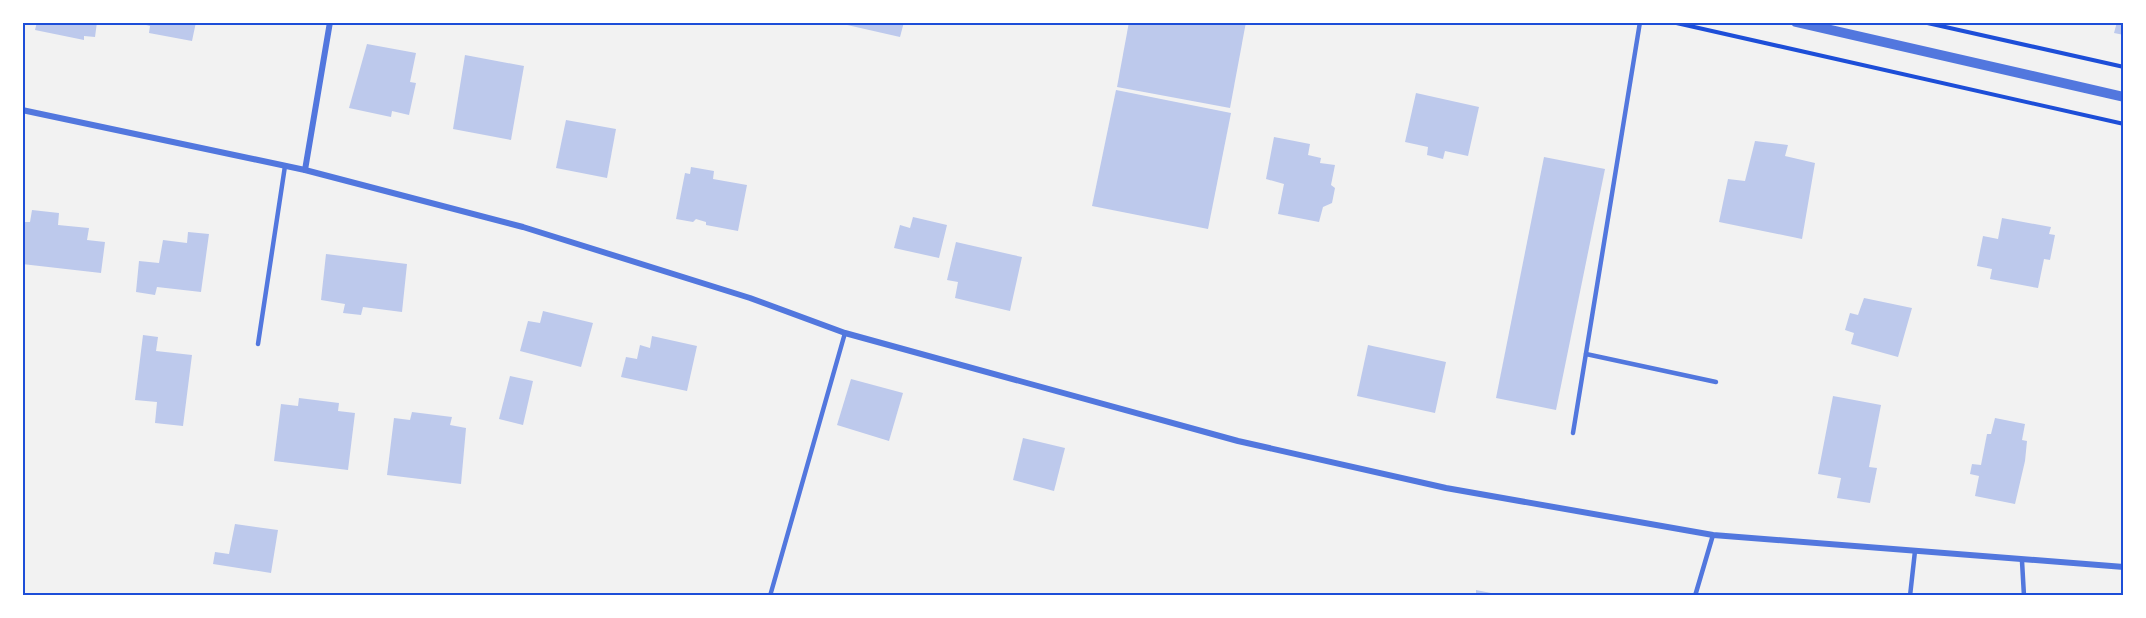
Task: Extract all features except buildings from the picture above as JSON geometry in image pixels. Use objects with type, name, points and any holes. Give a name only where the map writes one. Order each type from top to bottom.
[{"type":"street","points":[[305,170],[330,22]]},
{"type":"street","points":[[1796,22],[2124,97]]},
{"type":"street","points":[[22,110],[305,170],[523,227],[750,298],[845,333],[1238,441],[1446,488],[1713,535],[2022,561],[2124,567]]},
{"type":"lane","points":[[1573,433],[1640,22]]},
{"type":"lane","points":[[258,344],[285,166]]},
{"type":"lane","points":[[770,596],[845,333]]},
{"type":"lane","points":[[1586,354],[1716,382]]},
{"type":"lane","points":[[1695,596],[1713,535]]},
{"type":"lane","points":[[1910,596],[1915,551]]},
{"type":"lane","points":[[2022,561],[2024,596]]},
{"type":"path","points":[[1672,22],[2124,124]]},
{"type":"path","points":[[1923,22],[2124,67]]}]
